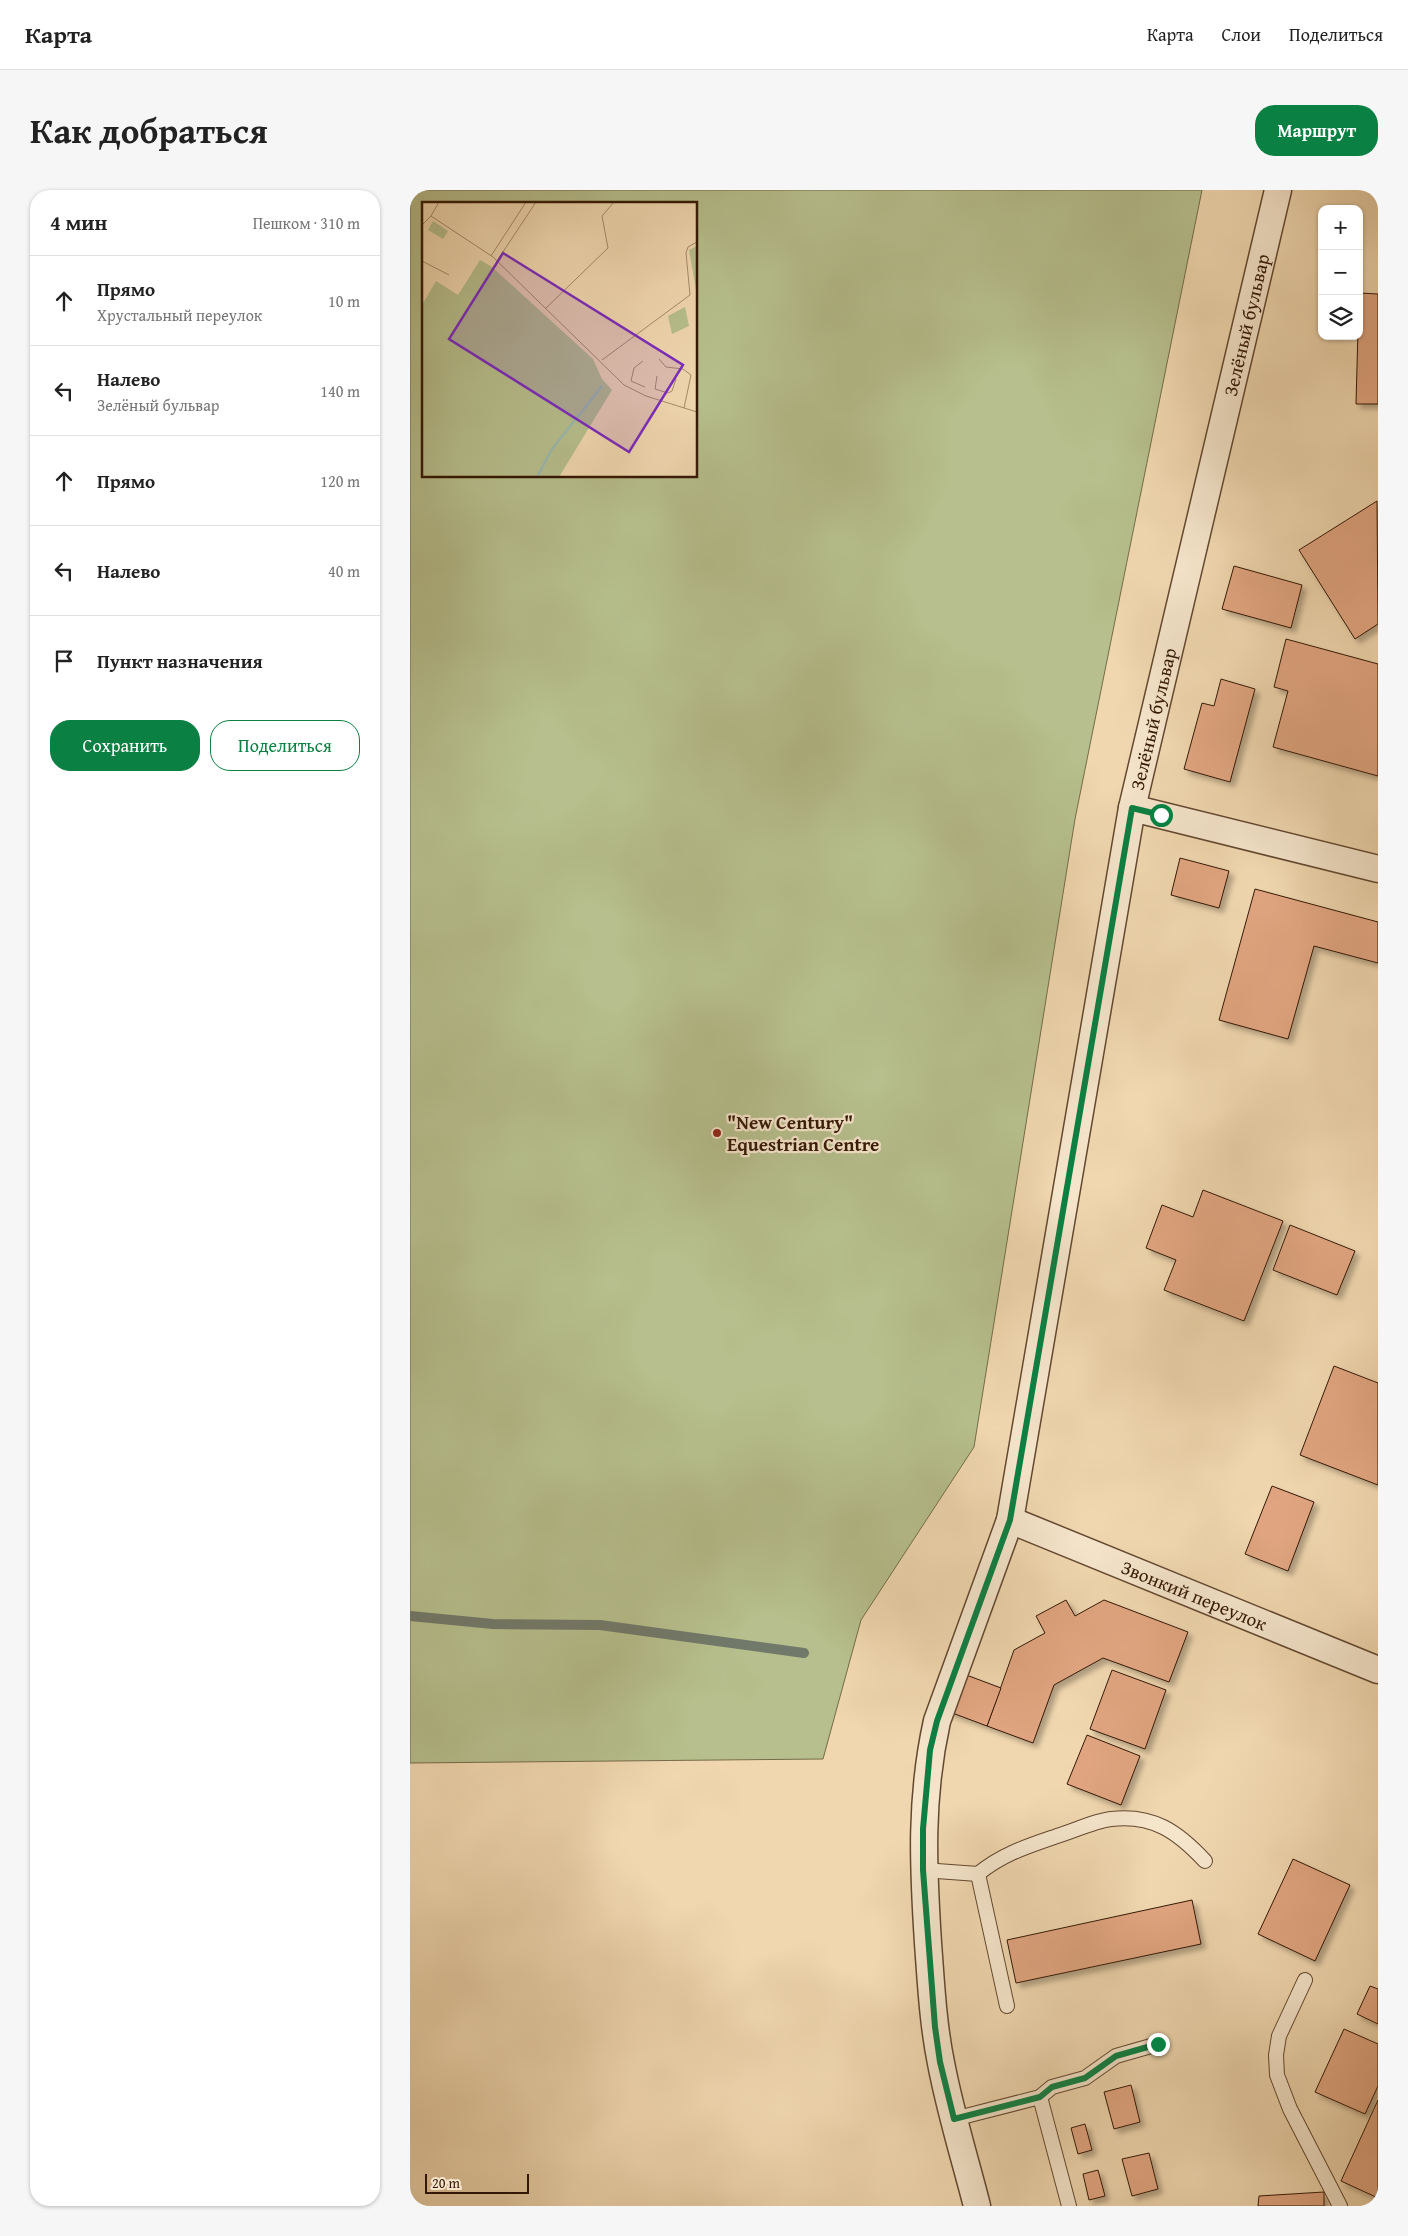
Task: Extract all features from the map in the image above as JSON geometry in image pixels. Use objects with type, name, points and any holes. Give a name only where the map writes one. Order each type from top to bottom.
[{"type":"street","name":"Зелёный бульвар","points":[[977,2206],[940,2062],[935,2027],[923,1870],[925,1792],[937,1721],[1010,1520],[1132,808],[1278,190]]},
{"type":"street","points":[[1132,808],[1378,869]]},
{"type":"street","name":"Звонкий переулок","points":[[1010,1520],[1378,1670]]},
{"type":"lane","points":[[923,1870],[978,1874],[1010,1852],[1111,1819],[1142,1820],[1164,1827],[1184,1839],[1205,1861]]},
{"type":"lane","points":[[978,1874],[1007,2006]]},
{"type":"lane","points":[[1305,1980],[1279,2036],[1276,2055],[1277,2075],[1290,2109],[1340,2206]]},
{"type":"lane","points":[[954,2119],[1040,2097],[1052,2087],[1085,2078],[1116,2056],[1158,2044]]},
{"type":"lane","points":[[1040,2097],[1069,2206]]},
{"type":"green space","name":"\"New Century\" Equestrian Centre","points":[[410,190],[1202,190],[1075,819],[974,1447],[861,1620],[823,1759],[410,1763]]},
{"type":"building","points":[[1363,293],[1378,294],[1378,404],[1356,404],[1358,340],[1363,340]]},
{"type":"building","points":[[1377,501],[1378,624],[1355,639],[1299,550]]},
{"type":"building","points":[[1234,566],[1302,585],[1291,628],[1222,609]]},
{"type":"building","points":[[1286,639],[1378,664],[1378,776],[1273,747],[1288,691],[1274,687]]},
{"type":"building","points":[[1221,679],[1255,689],[1230,782],[1184,769],[1202,703],[1214,706]]},
{"type":"building","points":[[1180,858],[1229,871],[1219,908],[1171,895]]},
{"type":"building","points":[[1255,889],[1378,922],[1378,963],[1314,946],[1288,1039],[1219,1020]]},
{"type":"building","points":[[1203,1190],[1283,1221],[1244,1321],[1164,1290],[1176,1260],[1146,1248],[1162,1205],[1193,1217]]},
{"type":"building","points":[[1290,1225],[1355,1251],[1337,1295],[1273,1270]]},
{"type":"building","points":[[1334,1366],[1378,1383],[1378,1485],[1300,1455]]},
{"type":"building","points":[[1272,1486],[1314,1502],[1288,1571],[1245,1554]]},
{"type":"building","points":[[1066,1600],[1075,1616],[1104,1600],[1188,1632],[1169,1682],[1103,1658],[1054,1685],[1033,1743],[987,1726],[1014,1650],[1045,1633],[1036,1616]]},
{"type":"building","points":[[1112,1670],[1166,1690],[1145,1749],[1090,1729]]},
{"type":"building","points":[[961,1673],[1001,1688],[987,1726],[947,1711]]},
{"type":"building","points":[[1087,1735],[1140,1756],[1121,1805],[1067,1784]]},
{"type":"building","points":[[1293,1859],[1350,1885],[1315,1961],[1258,1934]]},
{"type":"building","points":[[1192,1900],[1201,1944],[1016,1983],[1007,1940]]},
{"type":"building","points":[[1370,1986],[1378,1989],[1378,2024],[1357,2014]]},
{"type":"building","points":[[1344,2029],[1378,2044],[1378,2086],[1365,2114],[1315,2092]]},
{"type":"building","points":[[1131,2085],[1140,2122],[1114,2129],[1104,2092]]},
{"type":"building","points":[[1378,2100],[1378,2198],[1341,2181]]},
{"type":"building","points":[[1085,2124],[1092,2150],[1078,2154],[1071,2128]]},
{"type":"building","points":[[1149,2153],[1158,2189],[1132,2196],[1122,2159]]},
{"type":"building","points":[[1098,2170],[1105,2196],[1089,2200],[1083,2174]]},
{"type":"building","points":[[1324,2192],[1324,2206],[1258,2206],[1259,2196]]},
{"type":"waterway","points":[[410,1616],[493,1624],[600,1625],[804,1653]]},
{"type":"place","name":"\"New Century\" Equestrian Centre","points":[[717,1133]]},
{"type":"route","points":[[1158,2044],[1116,2056],[1085,2078],[1052,2087],[1040,2097],[954,2119],[940,2062],[935,2027],[922,1852],[925,1792],[930,1750],[937,1721],[1010,1520],[1132,808],[1161,815]]}]
